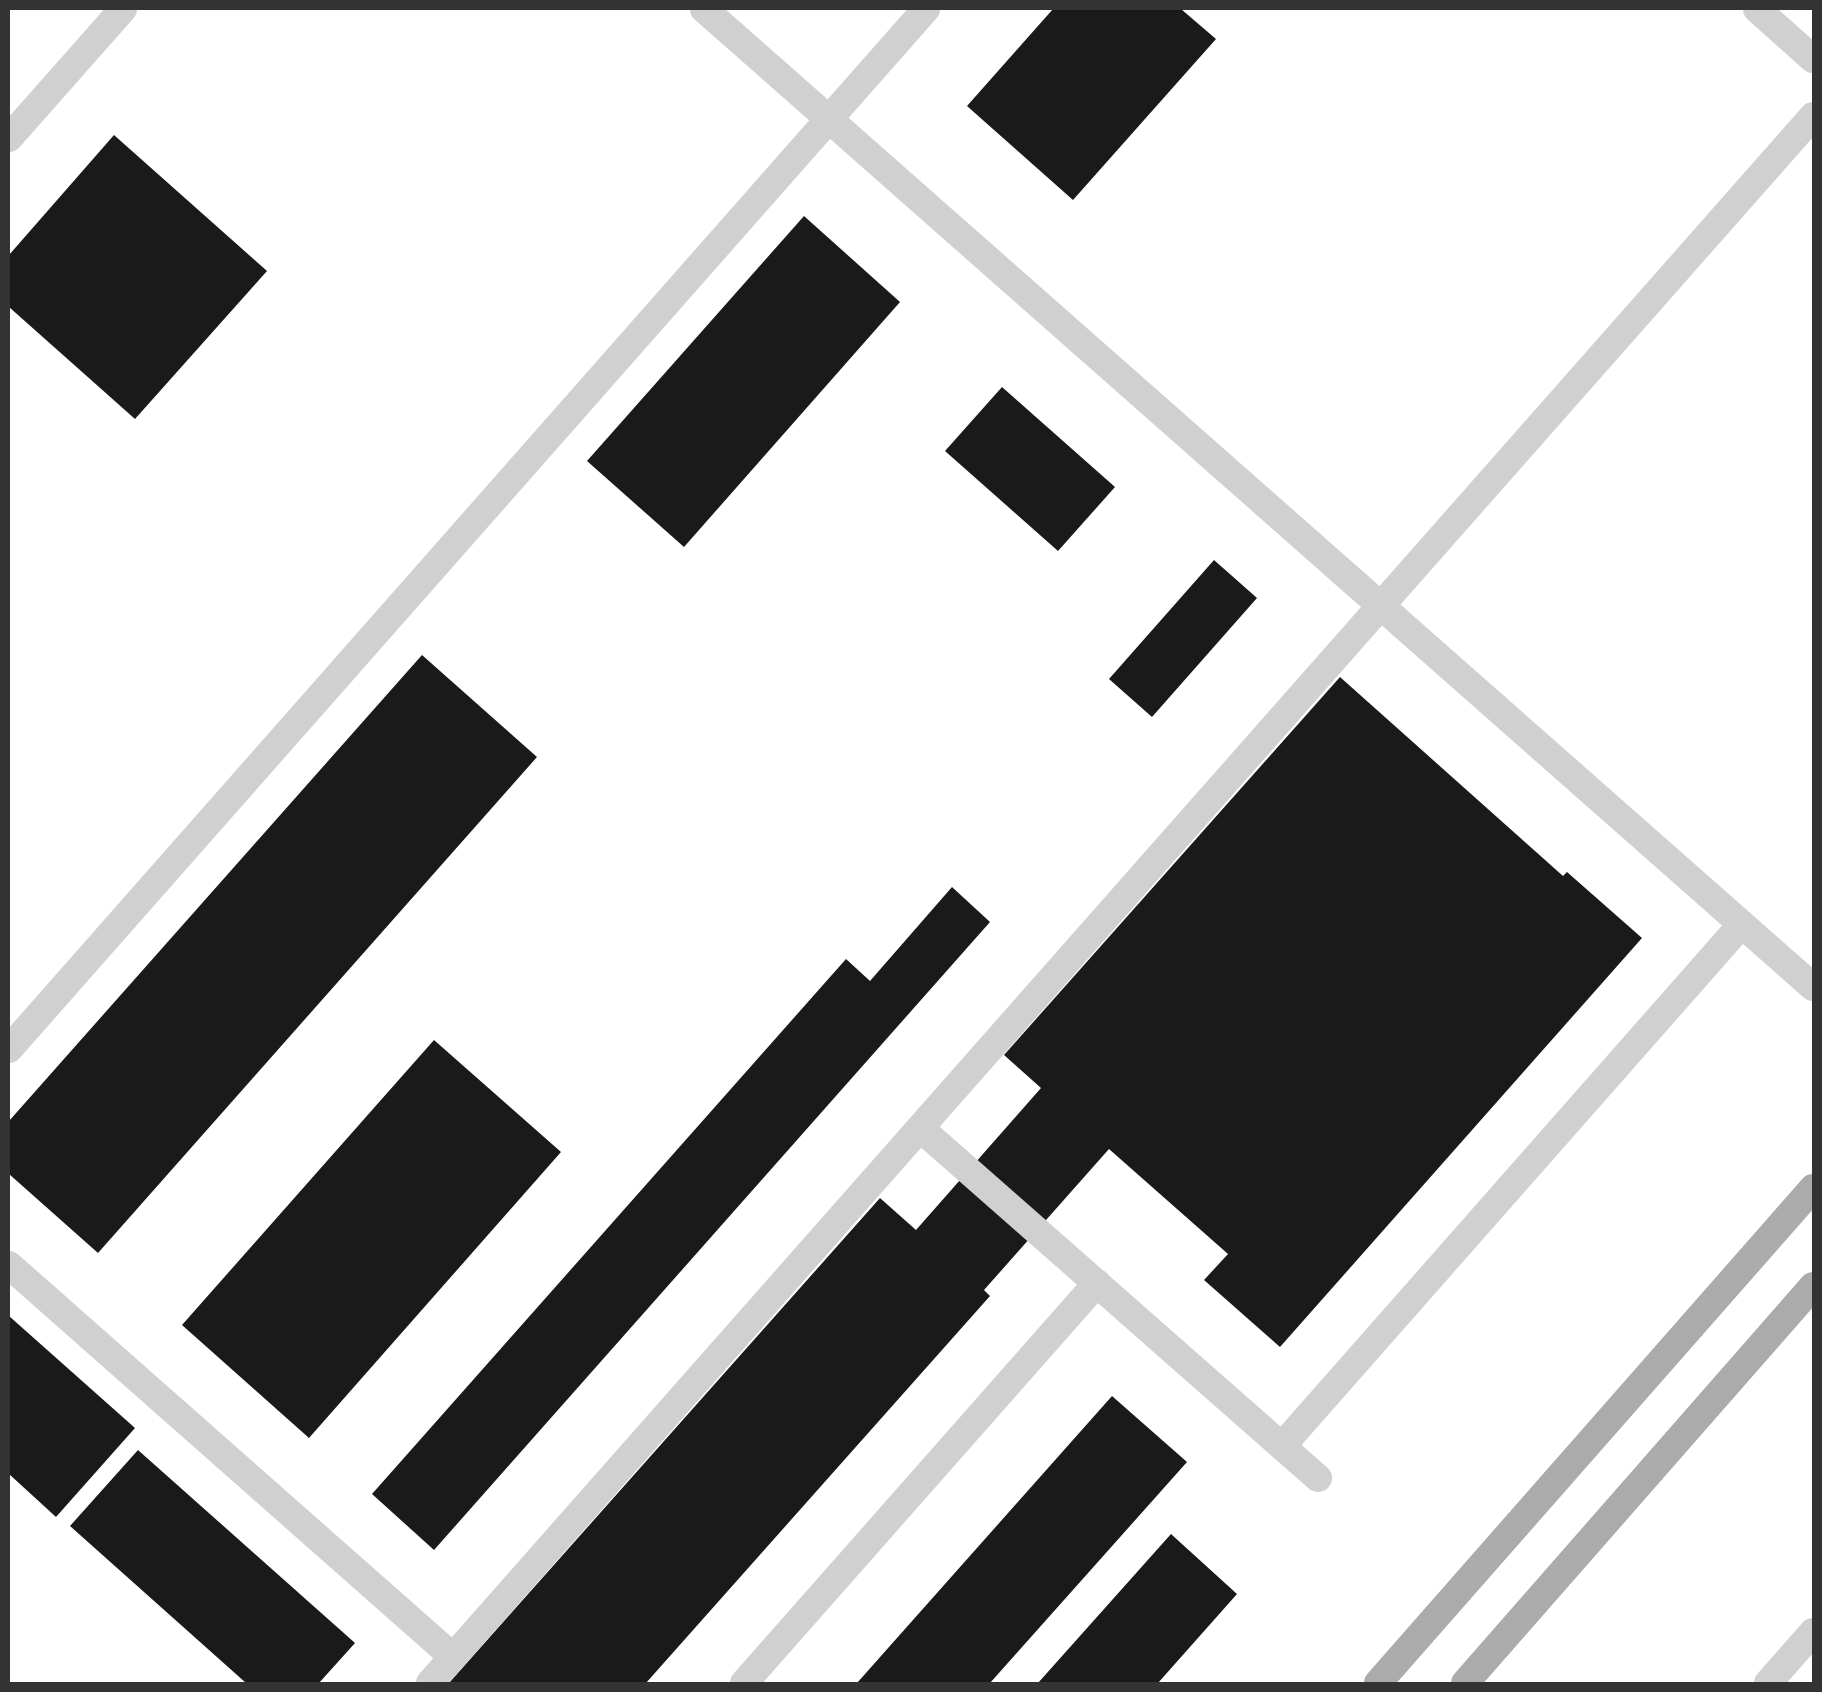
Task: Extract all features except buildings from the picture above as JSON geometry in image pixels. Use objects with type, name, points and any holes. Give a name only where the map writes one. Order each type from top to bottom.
[{"type":"main road","points":[[1378,1683],[1813,1188]]},
{"type":"main road","points":[[1465,1683],[1810,1295]]},
{"type":"lane","points":[[9,138],[123,9]]},
{"type":"lane","points":[[704,9],[1813,987]]},
{"type":"lane","points":[[9,1049],[926,9]]},
{"type":"lane","points":[[1757,9],[1813,59]]},
{"type":"lane","points":[[430,1683],[1813,116]]},
{"type":"lane","points":[[1282,1446],[1742,924]]},
{"type":"lane","points":[[920,1128],[1318,1478]]},
{"type":"lane","points":[[9,1265],[453,1657]]},
{"type":"lane","points":[[744,1683],[1097,1283]]},
{"type":"lane","points":[[1768,1683],[1813,1632]]}]
